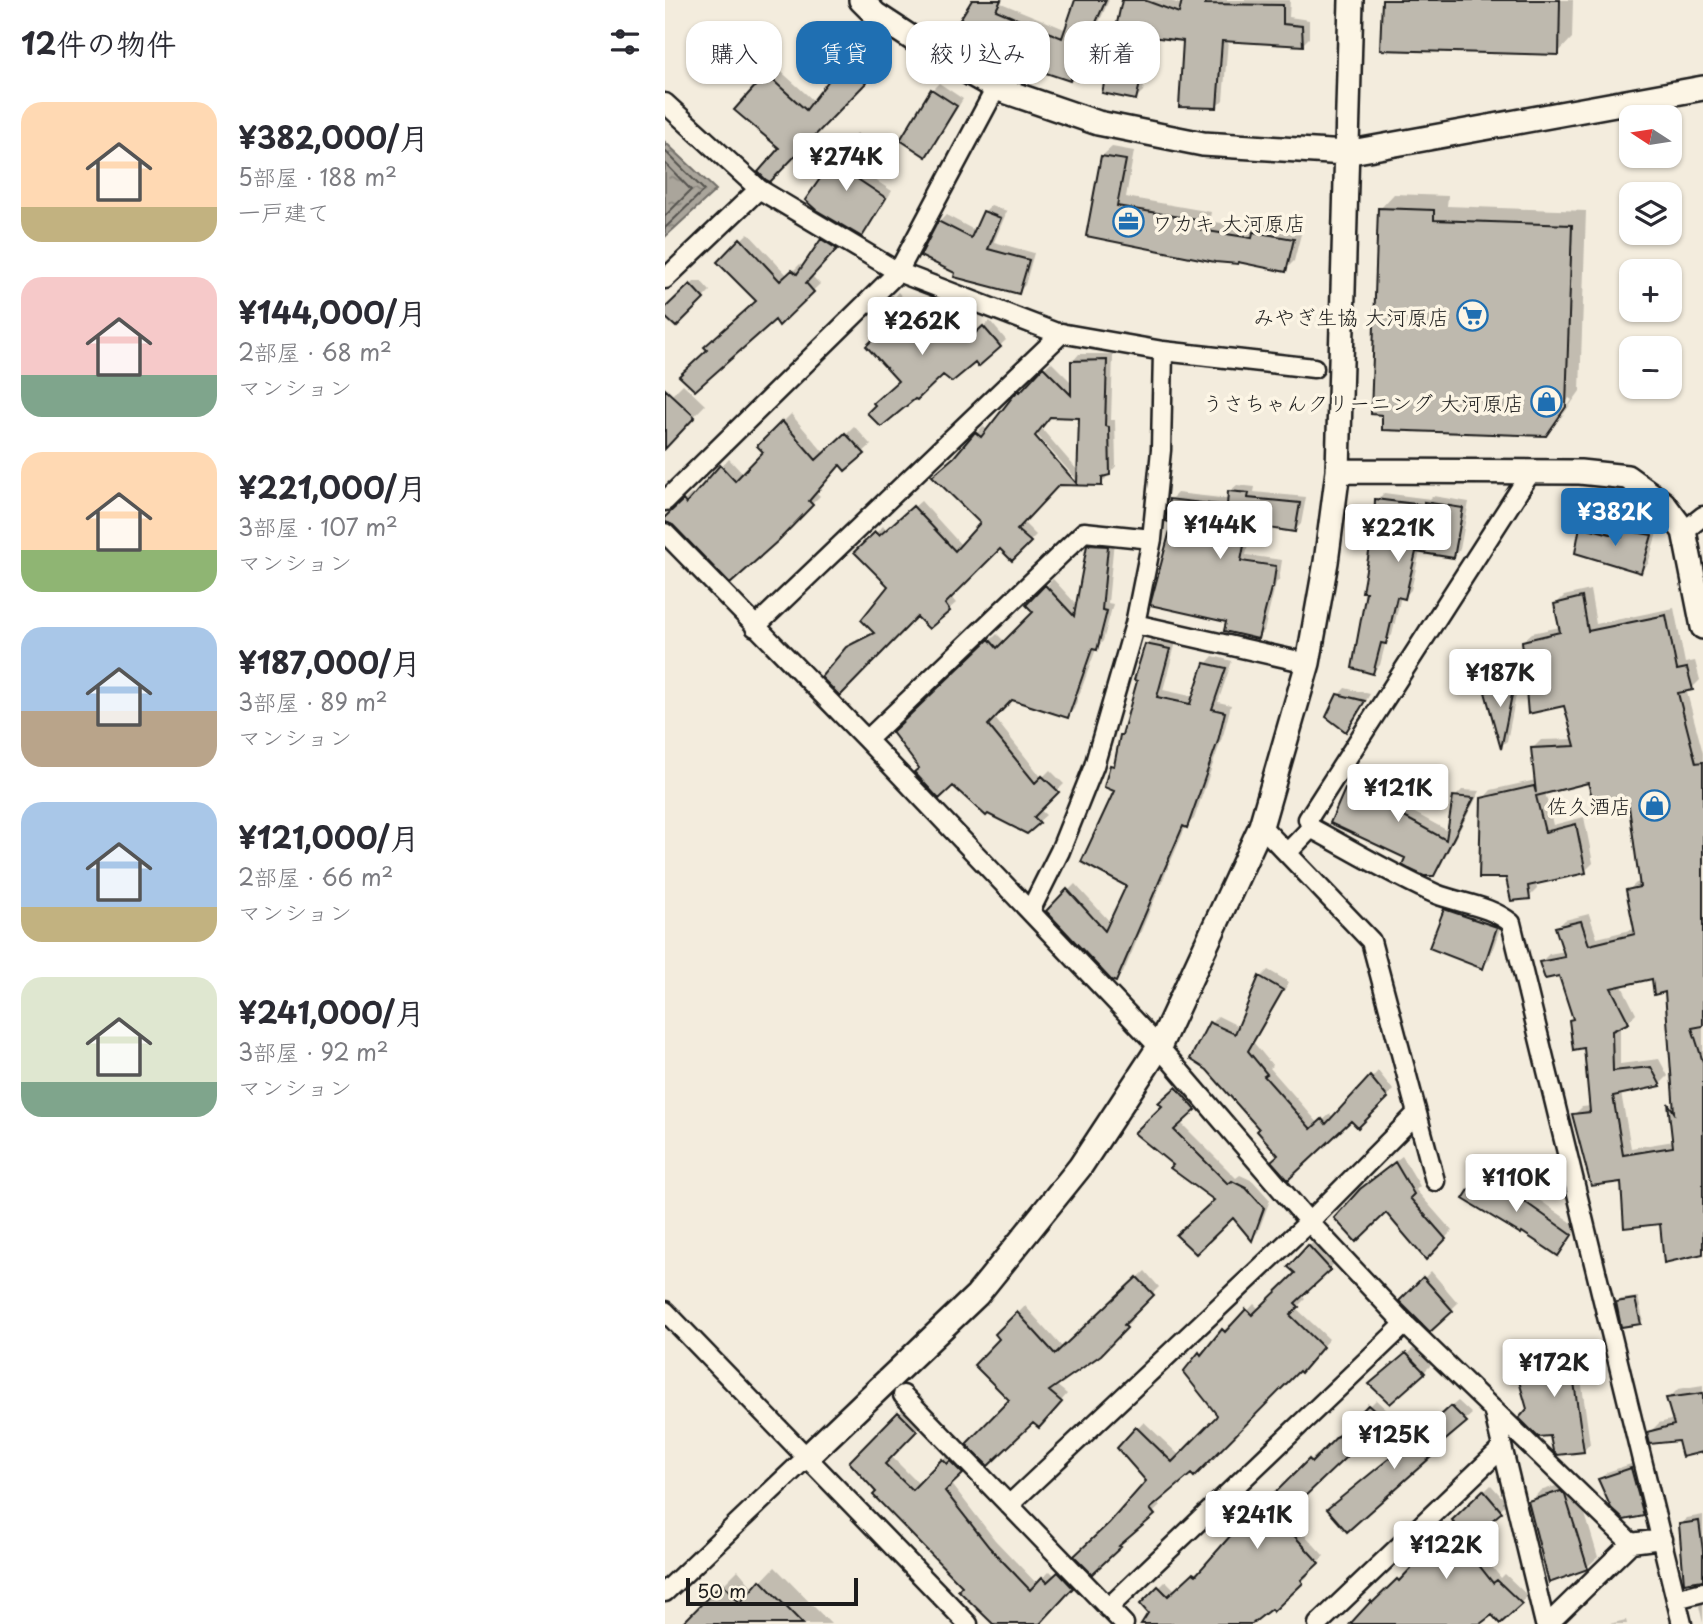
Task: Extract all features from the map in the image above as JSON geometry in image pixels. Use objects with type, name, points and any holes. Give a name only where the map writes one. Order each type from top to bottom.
[{"type":"street","points":[[861,0],[906,34],[996,89],[1098,123],[1203,145],[1346,153],[1703,88]]},
{"type":"street","points":[[665,1592],[977,1295],[1080,1167],[1159,1047],[1261,826],[1308,663],[1326,562],[1338,471],[1351,0]]},
{"type":"street","points":[[665,501],[898,272],[996,89]]},
{"type":"street","points":[[665,103],[759,189],[898,272],[1062,333],[1163,351],[1314,368]]},
{"type":"street","points":[[665,279],[759,189]]},
{"type":"street","points":[[755,627],[1062,333]]},
{"type":"street","points":[[1030,911],[1060,851],[1094,766],[1135,624],[1151,539],[1161,450],[1163,351]]},
{"type":"street","points":[[1338,471],[1580,472],[1627,477],[1663,503],[1684,531],[1703,627]]},
{"type":"street","points":[[1531,472],[1308,819],[1311,828],[1438,894],[1499,913],[1511,923],[1682,1624]]},
{"type":"street","points":[[1684,531],[1703,516]]},
{"type":"street","points":[[867,740],[1084,532],[1151,539]]},
{"type":"street","points":[[665,533],[867,740],[1159,1047],[1309,1222],[1405,1324],[1631,1543]]},
{"type":"street","points":[[1135,624],[1308,663]]},
{"type":"street","points":[[1261,826],[1371,941],[1436,1181]]},
{"type":"street","points":[[1287,853],[1311,828]]},
{"type":"street","points":[[1009,1504],[1309,1222],[1417,1112]]},
{"type":"street","points":[[665,1311],[968,1624]]},
{"type":"street","points":[[1108,1608],[1405,1324]]},
{"type":"street","points":[[903,1395],[1123,1624]]},
{"type":"street","points":[[1493,1409],[1547,1624],[1631,1543],[1662,1539]]},
{"type":"street","points":[[1318,1624],[1501,1449]]},
{"type":"street","points":[[1676,1599],[1703,1592]]},
{"type":"water","points":[[665,142],[716,190],[665,237]]},
{"type":"building","points":[[972,0],[1001,0],[996,10],[1022,21],[959,21]]},
{"type":"building","points":[[1075,0],[1106,0],[1097,21],[1068,21]]},
{"type":"building","points":[[1122,0],[1144,0],[1179,13],[1182,0],[1206,0],[1205,4],[1283,5],[1283,24],[1302,26],[1303,46],[1222,41],[1217,108],[1179,107],[1183,41],[1160,38],[1160,21],[1117,21]]},
{"type":"building","points":[[1382,0],[1560,0],[1559,55],[1380,50]]},
{"type":"building","points":[[1064,32],[1064,79],[1050,74],[1050,33],[1062,38]]},
{"type":"building","points":[[757,84],[777,84],[806,110],[826,84],[865,84],[770,182],[766,180],[758,172],[779,148],[734,110]]},
{"type":"building","points":[[1104,84],[1140,84],[1136,100],[1102,93]]},
{"type":"building","points":[[931,89],[957,106],[926,157],[900,140]]},
{"type":"building","points":[[848,139],[865,152],[850,174],[886,198],[862,237],[816,210],[805,200]]},
{"type":"building","points":[[1101,156],[1126,160],[1117,206],[1203,221],[1201,230],[1252,238],[1253,232],[1294,239],[1286,272],[1238,262],[1215,262],[1086,236]]},
{"type":"building","name":"みやぎ生協 大河原店","points":[[1378,208],[1434,210],[1434,220],[1572,225],[1566,407],[1546,436],[1382,430],[1382,415],[1371,414]]},
{"type":"building","points":[[983,211],[1001,218],[988,249],[1029,260],[1019,294],[954,277],[955,273],[920,256],[938,221],[971,238]]},
{"type":"building","points":[[740,238],[780,281],[792,270],[797,274],[821,239],[837,249],[806,283],[814,292],[779,326],[775,320],[695,391],[679,376],[707,350],[704,347],[756,301],[717,262]]},
{"type":"building","points":[[690,284],[704,299],[676,327],[665,317],[665,308]]},
{"type":"building","points":[[892,297],[919,328],[937,312],[968,340],[983,326],[1001,347],[978,367],[975,363],[952,382],[943,375],[917,400],[881,427],[867,413],[875,405],[873,403],[898,381],[866,346],[887,326],[876,315]]},
{"type":"building","points":[[1107,360],[1105,426],[1109,427],[1110,475],[1102,477],[1102,486],[1059,485],[1017,530],[1031,542],[1012,561],[1000,549],[945,604],[950,611],[929,629],[917,617],[840,696],[821,677],[846,647],[874,633],[861,620],[888,586],[854,552],[875,532],[879,536],[913,506],[955,551],[980,523],[932,476],[954,457],[975,432],[981,437],[1014,395],[1043,367],[1071,395],[1071,361]],"holes":[[[1050,417],[1079,418],[1077,484],[1035,436]]]},
{"type":"building","points":[[665,389],[695,417],[665,449]]},
{"type":"building","points":[[782,421],[816,460],[845,433],[865,454],[845,471],[840,465],[809,501],[813,505],[730,584],[673,525],[665,522],[665,517],[683,500],[686,504],[720,465],[735,481],[763,452],[757,446]]},
{"type":"building","points":[[1228,491],[1249,493],[1248,498],[1300,503],[1295,532],[1248,525],[1241,561],[1276,566],[1273,588],[1258,639],[1224,631],[1226,622],[1150,605],[1172,523],[1166,521],[1169,499],[1227,506]]},
{"type":"building","points":[[1375,499],[1463,508],[1454,558],[1416,552],[1405,599],[1397,597],[1386,644],[1381,643],[1373,674],[1352,668],[1366,592],[1362,592],[1370,547],[1363,546],[1366,526],[1374,526]]},
{"type":"building","points":[[1580,526],[1622,537],[1624,530],[1652,535],[1641,573],[1575,553]]},
{"type":"building","points":[[1087,545],[1108,546],[1102,610],[1107,611],[1097,650],[1092,649],[1068,718],[1012,700],[988,725],[1035,783],[1042,776],[1059,792],[1034,817],[1040,823],[1027,834],[988,814],[986,816],[953,786],[939,799],[914,772],[919,768],[892,732],[989,639],[997,648],[1033,612],[1026,605],[1045,585],[1074,616]]},
{"type":"building","points":[[1582,597],[1588,631],[1666,615],[1677,670],[1687,668],[1693,690],[1678,693],[1696,763],[1703,762],[1703,1026],[1692,1028],[1703,1062],[1703,1254],[1664,1263],[1660,1224],[1624,1228],[1621,1182],[1591,1186],[1572,1114],[1590,1112],[1584,1048],[1573,1050],[1569,1020],[1573,1019],[1559,976],[1545,979],[1539,962],[1565,957],[1555,927],[1581,921],[1589,945],[1635,934],[1626,890],[1640,887],[1629,807],[1597,814],[1588,783],[1536,796],[1545,832],[1576,824],[1586,873],[1528,886],[1530,899],[1511,901],[1506,878],[1479,878],[1481,798],[1534,786],[1536,793],[1531,748],[1575,746],[1564,706],[1528,714],[1522,641],[1560,632],[1554,604]],"holes":[[[1652,979],[1654,995],[1665,992],[1674,1112],[1668,1103],[1673,1147],[1623,1155],[1613,1096],[1661,1086],[1651,1067],[1613,1071],[1612,1031],[1629,1023],[1611,988]]]},
{"type":"building","points":[[1145,644],[1170,649],[1157,697],[1190,704],[1204,663],[1226,668],[1212,709],[1225,712],[1218,741],[1187,828],[1183,826],[1116,982],[1111,980],[1046,911],[1067,889],[1105,931],[1126,886],[1081,862],[1114,791],[1104,787],[1110,765],[1114,766]]},
{"type":"building","points":[[1514,685],[1501,749],[1485,692]]},
{"type":"building","points":[[1337,694],[1365,701],[1346,732],[1326,717]]},
{"type":"building","points":[[1379,771],[1413,782],[1397,813],[1446,840],[1453,796],[1474,798],[1434,876],[1424,876],[1409,869],[1402,865],[1405,858],[1330,823],[1345,789],[1369,799]]},
{"type":"building","points":[[1444,909],[1497,927],[1483,969],[1429,948]]},
{"type":"building","points":[[1259,976],[1283,990],[1248,1051],[1267,1074],[1264,1076],[1311,1129],[1322,1119],[1326,1124],[1370,1076],[1388,1098],[1358,1128],[1351,1121],[1288,1180],[1271,1161],[1278,1155],[1257,1131],[1259,1129],[1207,1070],[1190,1059],[1209,1022],[1235,1034]]},
{"type":"building","points":[[1176,1087],[1196,1110],[1174,1130],[1228,1184],[1232,1181],[1246,1188],[1264,1208],[1252,1241],[1233,1218],[1196,1254],[1176,1235],[1214,1200],[1170,1168],[1173,1165],[1134,1133],[1162,1106],[1158,1103]]},
{"type":"building","points":[[1395,1162],[1414,1194],[1410,1198],[1446,1239],[1426,1260],[1386,1213],[1356,1242],[1334,1218],[1360,1189]]},
{"type":"building","points":[[1481,1171],[1572,1235],[1558,1256],[1463,1199]]},
{"type":"building","points":[[1308,1245],[1331,1270],[1295,1303],[1299,1307],[1290,1315],[1323,1347],[1301,1373],[1299,1371],[1194,1477],[1191,1474],[1150,1509],[1155,1515],[1092,1574],[1074,1556],[1109,1523],[1146,1481],[1117,1448],[1136,1427],[1172,1462],[1216,1417],[1183,1372],[1222,1329],[1225,1332],[1246,1309],[1252,1315],[1295,1273],[1288,1267]]},
{"type":"building","points":[[1137,1277],[1154,1295],[1124,1325],[1127,1328],[1101,1355],[1049,1391],[1062,1402],[1039,1428],[1033,1423],[988,1466],[966,1444],[1009,1400],[974,1365],[999,1339],[995,1334],[1017,1312],[1055,1354]]},
{"type":"building","points":[[1423,1277],[1453,1311],[1430,1332],[1399,1301]]},
{"type":"building","points":[[1635,1299],[1641,1324],[1621,1327],[1616,1302]]},
{"type":"building","points":[[1580,1349],[1584,1372],[1573,1375],[1584,1452],[1557,1455],[1553,1451],[1550,1436],[1538,1437],[1519,1418],[1527,1409],[1515,1367],[1538,1364],[1544,1352]]},
{"type":"building","points":[[1406,1353],[1425,1373],[1390,1404],[1369,1384]]},
{"type":"building","points":[[1703,1393],[1703,1452],[1682,1457],[1678,1441],[1650,1444],[1647,1432],[1674,1425],[1666,1398]]},
{"type":"building","points":[[1368,1405],[1385,1420],[1280,1520],[1319,1563],[1273,1612],[1271,1609],[1252,1624],[1141,1624],[1148,1613],[1140,1604],[1158,1586],[1168,1596],[1193,1573],[1196,1575],[1239,1526],[1237,1524],[1269,1494],[1271,1497],[1309,1459],[1312,1462]]},
{"type":"building","points":[[1451,1406],[1467,1422],[1347,1532],[1327,1509]]},
{"type":"building","points":[[898,1412],[917,1431],[885,1464],[912,1490],[942,1459],[947,1464],[950,1461],[963,1474],[945,1491],[989,1547],[1030,1590],[1042,1577],[1047,1582],[1058,1572],[1073,1588],[1040,1624],[993,1624],[958,1590],[962,1586],[873,1495],[876,1492],[849,1462]]},
{"type":"building","points":[[1631,1468],[1644,1516],[1624,1520],[1611,1508],[1598,1479]]},
{"type":"building","points":[[1483,1490],[1502,1512],[1463,1545],[1493,1583],[1497,1580],[1522,1604],[1500,1624],[1492,1615],[1480,1624],[1350,1624],[1371,1601],[1372,1603],[1397,1579],[1399,1581],[1454,1522],[1452,1520]]},
{"type":"building","points":[[1561,1491],[1565,1495],[1588,1569],[1549,1583],[1528,1501]]},
{"type":"building","points":[[1699,1521],[1703,1580],[1684,1583],[1679,1524]]},
{"type":"building","points":[[760,1580],[803,1624],[682,1624],[722,1583],[740,1603]]},
{"type":"place","name":"ワカキ 大河原店","points":[[1129,222]]},
{"type":"place","name":"みやぎ生協 大河原店","points":[[1472,316]]},
{"type":"place","name":"うさちゃんクリーニング 大河原店","points":[[1547,402]]},
{"type":"place","name":"佐久酒店","points":[[1654,805]]}]
